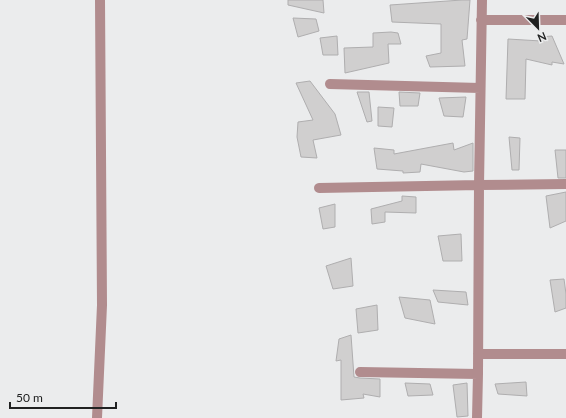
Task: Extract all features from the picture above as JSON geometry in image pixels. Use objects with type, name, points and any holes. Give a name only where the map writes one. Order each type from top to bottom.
[{"type":"street","points":[[98,418],[102,305],[100,0]]},
{"type":"street","points":[[477,418],[482,0]]},
{"type":"street","points":[[481,20],[566,20]]},
{"type":"street","points":[[330,84],[480,88]]},
{"type":"street","points":[[319,188],[479,184],[566,184]]},
{"type":"street","points":[[478,354],[566,354]]},
{"type":"street","points":[[360,372],[478,374]]},
{"type":"building","points":[[288,0],[323,0],[324,13],[288,5]]},
{"type":"building","points":[[470,0],[467,39],[462,40],[465,66],[430,67],[426,56],[441,53],[441,24],[392,22],[390,5]]},
{"type":"building","points":[[293,18],[316,19],[319,31],[298,37]]},
{"type":"building","points":[[373,33],[398,33],[401,44],[388,44],[389,63],[345,73],[344,48],[373,47]]},
{"type":"building","points":[[337,36],[338,55],[323,55],[320,38]]},
{"type":"building","points":[[552,36],[564,64],[552,62],[552,65],[526,59],[525,99],[506,99],[508,39],[541,41],[540,37]]},
{"type":"building","points":[[310,81],[335,114],[341,135],[313,140],[317,158],[301,157],[297,137],[298,122],[313,120],[296,83]]},
{"type":"building","points":[[357,92],[369,92],[372,121],[367,122]]},
{"type":"building","points":[[399,92],[420,93],[418,106],[400,106]]},
{"type":"building","points":[[466,97],[463,117],[444,116],[439,98]]},
{"type":"building","points":[[378,107],[394,108],[392,127],[378,126]]},
{"type":"building","points":[[509,137],[520,138],[519,170],[512,170]]},
{"type":"building","points":[[453,143],[454,150],[473,143],[473,171],[464,172],[421,164],[420,172],[403,173],[403,171],[377,169],[374,148],[394,150],[394,154]]},
{"type":"building","points":[[555,150],[566,150],[566,178],[558,178]]},
{"type":"building","points":[[566,192],[566,221],[550,228],[546,196]]},
{"type":"building","points":[[402,196],[416,197],[416,213],[385,212],[385,222],[372,224],[371,209],[402,201]]},
{"type":"building","points":[[335,204],[335,227],[323,229],[319,208]]},
{"type":"building","points":[[461,234],[462,261],[443,261],[438,236]]},
{"type":"building","points":[[351,258],[353,286],[333,289],[326,266]]},
{"type":"building","points":[[564,279],[566,308],[555,312],[550,280]]},
{"type":"building","points":[[433,290],[466,292],[468,305],[438,302]]},
{"type":"building","points":[[399,297],[430,300],[435,324],[405,318]]},
{"type":"building","points":[[377,305],[378,330],[358,333],[356,309]]},
{"type":"building","points":[[351,335],[354,377],[380,379],[380,397],[363,394],[364,398],[341,400],[341,360],[336,361],[339,339]]},
{"type":"building","points":[[526,382],[527,396],[498,394],[495,384]]},
{"type":"building","points":[[405,383],[430,384],[433,395],[408,396]]},
{"type":"building","points":[[467,383],[468,416],[457,417],[453,385]]}]
